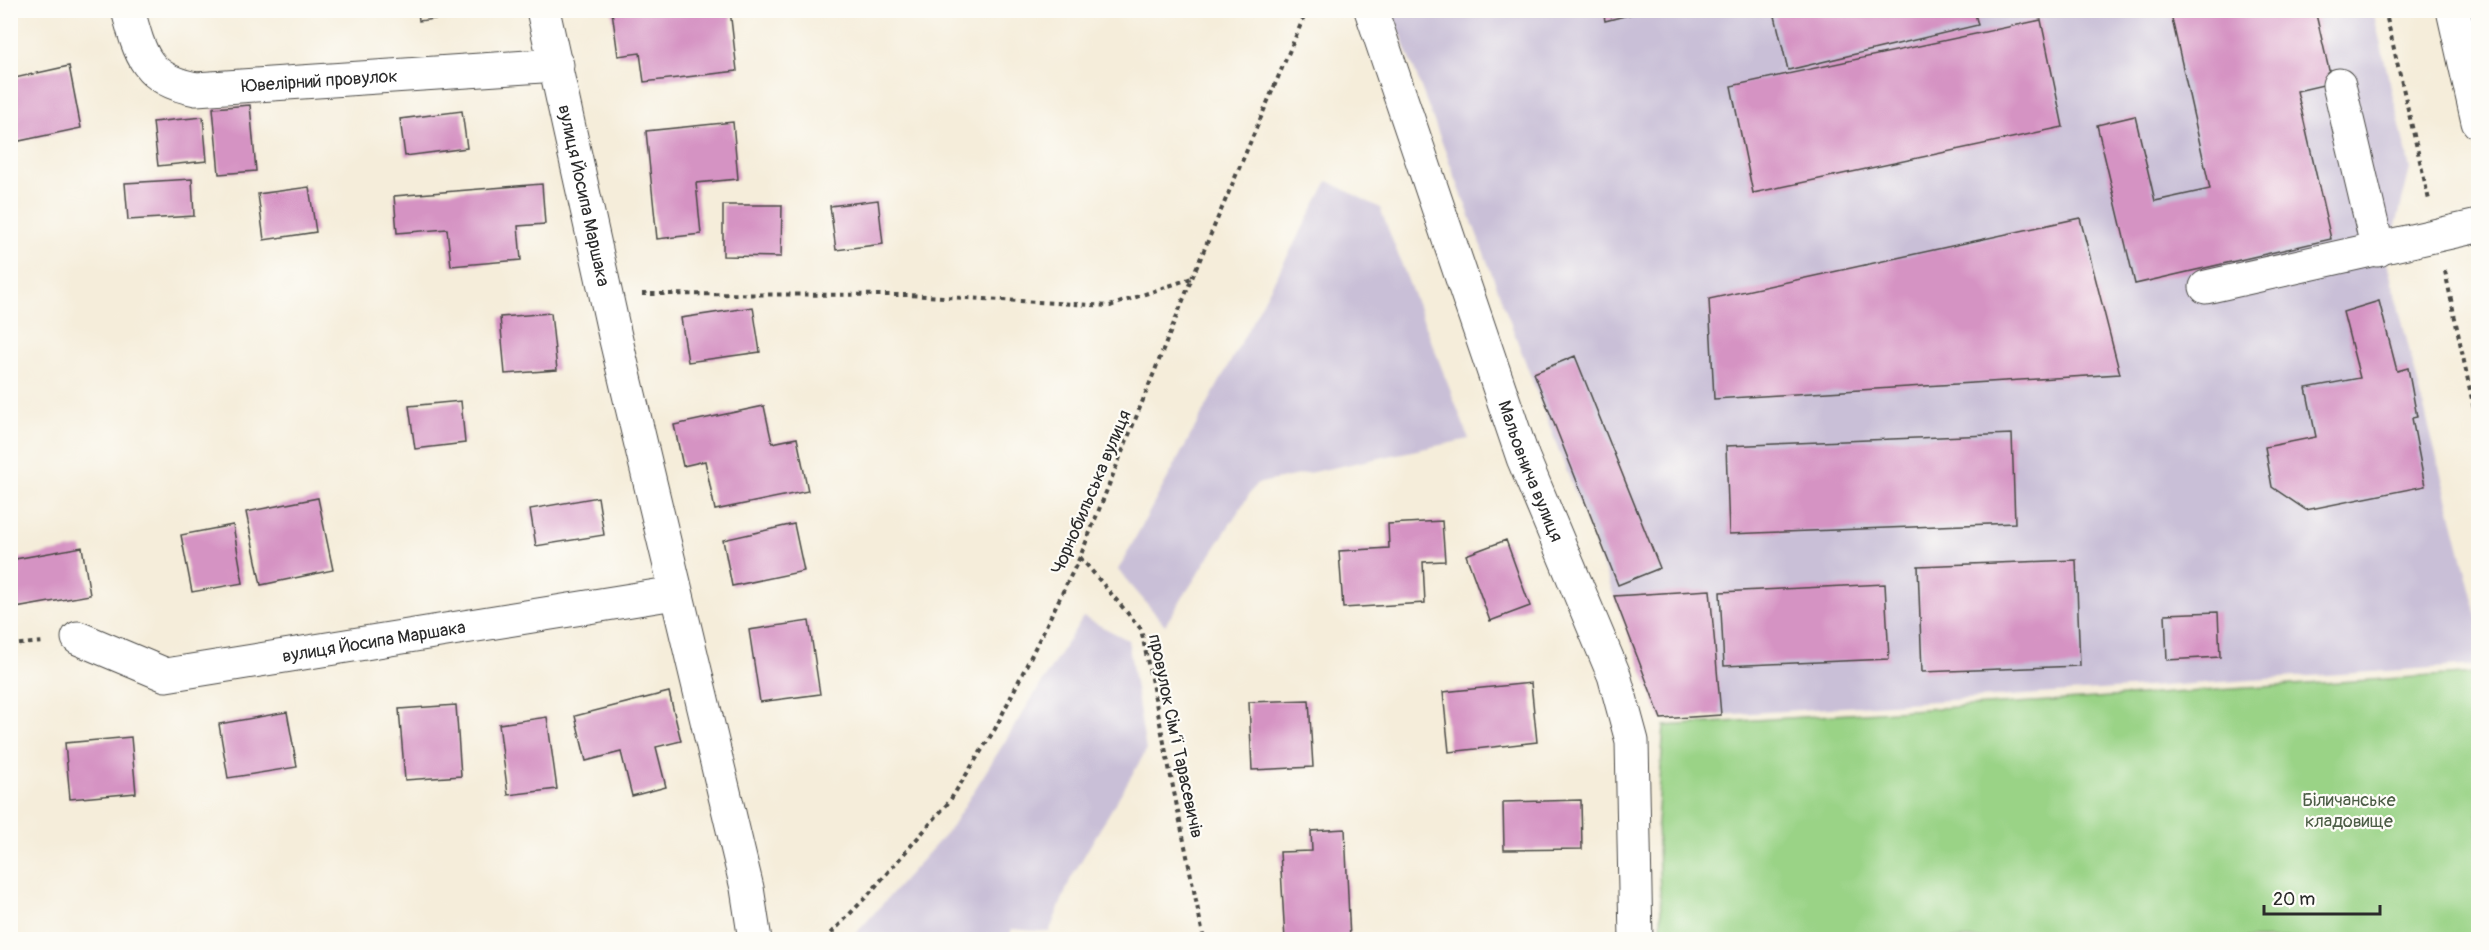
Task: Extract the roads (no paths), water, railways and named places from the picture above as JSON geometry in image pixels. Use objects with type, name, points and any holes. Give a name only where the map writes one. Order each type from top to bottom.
[{"type":"street","name":"Ювелірний провулок","points":[[128,10],[139,49],[159,77],[175,85],[196,89],[557,65]]},
{"type":"street","name":"вулиця Йосипа Маршака","points":[[543,10],[557,65],[605,294],[747,888],[755,939]]},
{"type":"street","name":"Мальовнича вулиця","points":[[1371,10],[1523,458],[1614,675],[1632,741],[1636,939]]},
{"type":"street","points":[[2453,10],[2478,122]]},
{"type":"street","points":[[2339,85],[2378,250]]},
{"type":"street","points":[[2206,287],[2478,226]]},
{"type":"street","name":"вулиця Йосипа Маршака","points":[[78,638],[166,675],[675,593]]},
{"type":"park label","name":"Біличанське кладовище","points":[[2349,810]]}]
